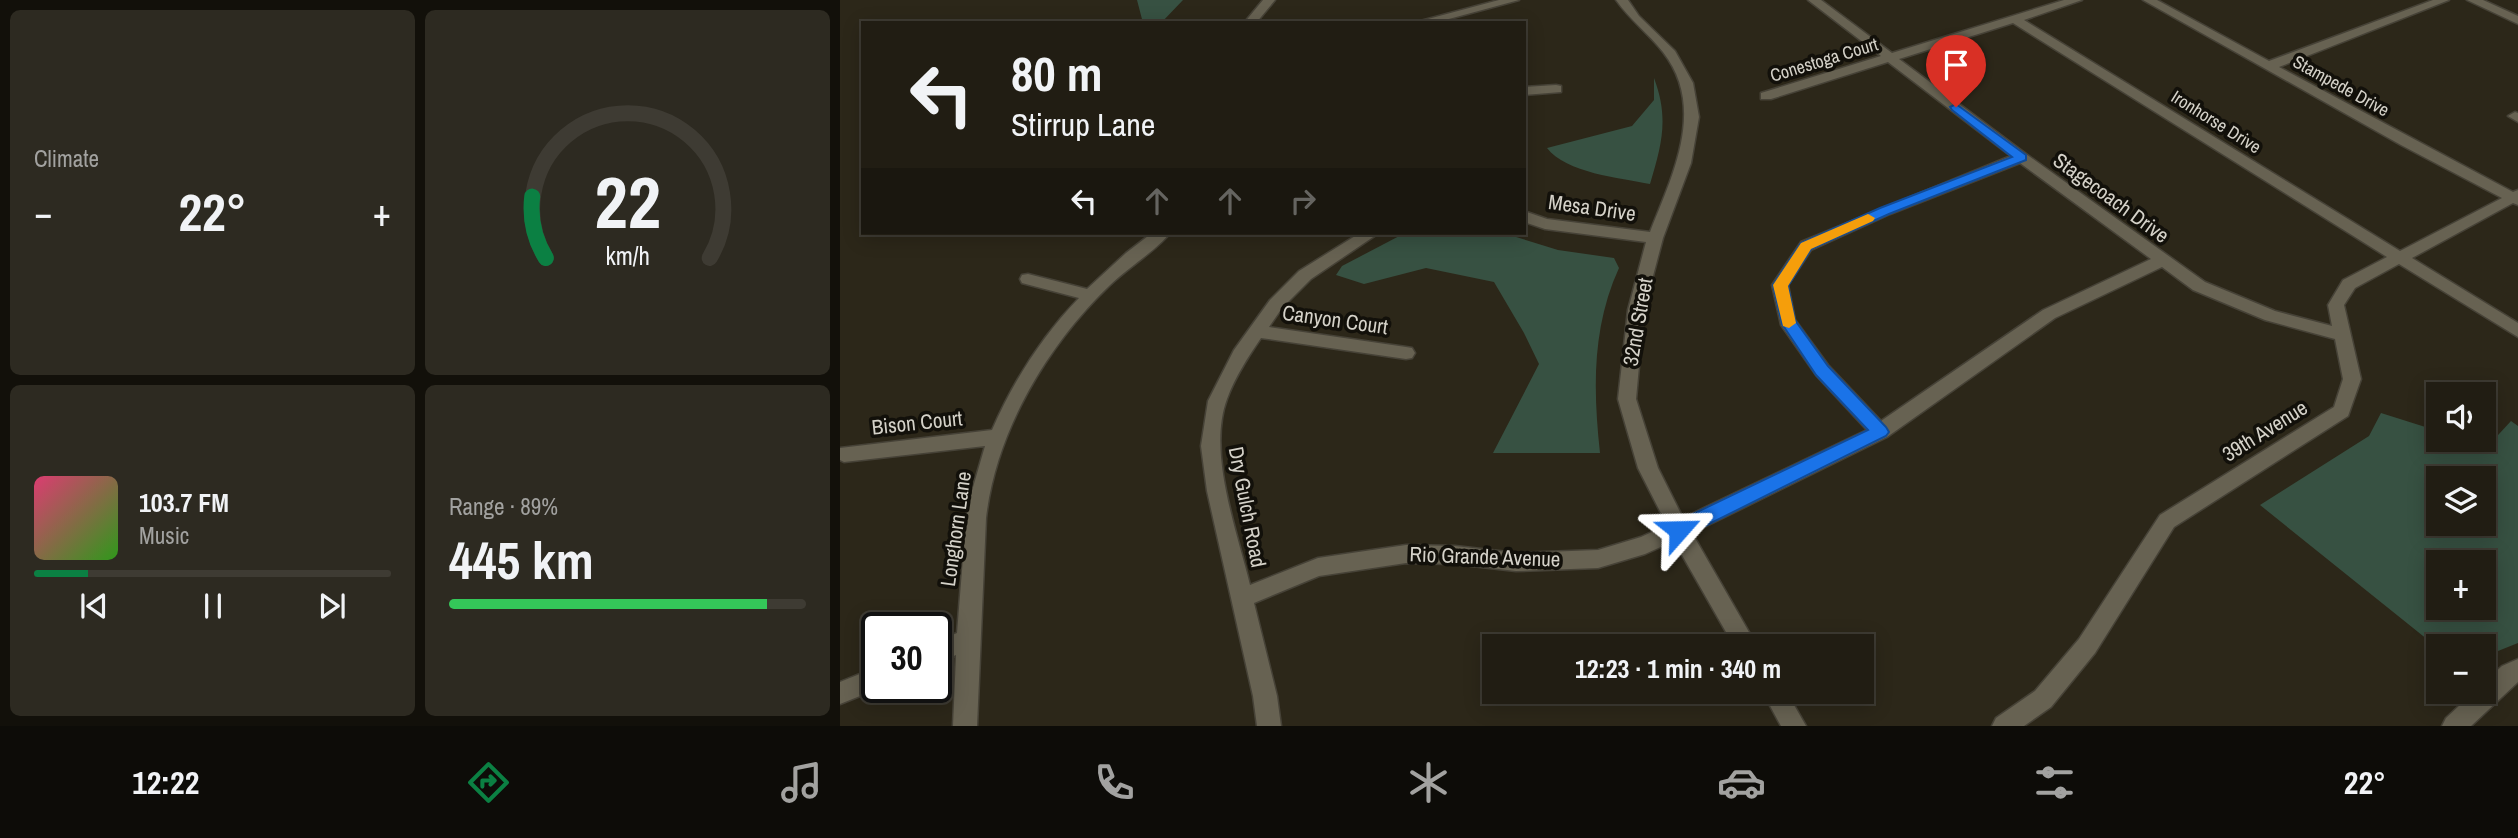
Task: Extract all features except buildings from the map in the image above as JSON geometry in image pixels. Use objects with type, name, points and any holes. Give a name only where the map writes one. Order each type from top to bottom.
[{"type":"street","points":[[1252,21],[1269,0]]},
{"type":"street","points":[[1427,21],[1513,0]]},
{"type":"street","name":"32nd Street","points":[[1622,0],[1635,18],[1669,51],[1687,83],[1692,117],[1685,163],[1655,237],[1636,310],[1626,399],[1648,468],[1679,530],[1739,634]]},
{"type":"street","name":"Stagecoach Drive","points":[[1814,0],[2021,158],[2199,286],[2271,316],[2341,334]]},
{"type":"street","name":"Conestoga Court","points":[[1766,96],[2076,0]]},
{"type":"street","name":"Stampede Drive","points":[[2149,0],[2516,198]]},
{"type":"street","points":[[2269,66],[2443,0]]},
{"type":"street","points":[[2473,0],[2518,20]]},
{"type":"street","name":"Ironhorse Drive","points":[[2016,20],[2518,331]]},
{"type":"street","points":[[1526,90],[1556,89]]},
{"type":"street","points":[[1880,432],[1822,370],[1787,321],[1780,285],[1806,246],[1885,211],[2021,158]]},
{"type":"street","name":"39th Avenue","points":[[2004,726],[2043,698],[2087,646],[2167,521],[2342,411],[2352,379],[2336,305],[2349,284],[2516,198]]},
{"type":"street","name":"Mesa Drive","points":[[1526,217],[1545,224],[1655,237]]},
{"type":"street","name":"Longhorn Lane","points":[[965,726],[967,640],[981,491],[996,437],[1030,374],[1089,295],[1160,235]]},
{"type":"street","name":"Dry Gulch Road","points":[[1269,726],[1265,696],[1217,491],[1210,446],[1217,401],[1240,355],[1276,304],[1305,275],[1368,235]]},
{"type":"street","name":"Rio Grande Avenue","points":[[1243,597],[1318,567],[1406,554],[1455,555],[1516,562],[1598,559],[1644,545],[1880,432],[2049,314],[2161,261]]},
{"type":"street","points":[[1028,279],[1089,295]]},
{"type":"street","name":"Canyon Court","points":[[1257,331],[1406,353]]},
{"type":"street","name":"Bison Court","points":[[844,454],[996,437]]},
{"type":"street","points":[[952,646],[967,640]]},
{"type":"street","points":[[2454,726],[2510,674],[2518,670]]},
{"type":"street","points":[[840,693],[861,684]]},
{"type":"street","points":[[1781,704],[1794,726]]},
{"type":"green space","points":[[1137,0],[1183,0],[1163,21],[1142,21]]},
{"type":"green space","points":[[1654,78],[1659,92],[1662,131],[1650,184],[1580,169],[1547,148],[1632,126],[1654,100]]},
{"type":"green space","points":[[1401,235],[1509,235],[1558,250],[1614,258],[1619,268],[1604,313],[1597,359],[1596,405],[1600,453],[1493,453],[1539,364],[1494,282],[1426,268],[1364,284],[1336,275],[1342,266]]},
{"type":"green space","points":[[2381,413],[2426,427],[2426,452],[2496,452],[2496,437],[2511,421],[2518,426],[2518,643],[2496,652],[2496,634],[2426,634],[2426,638],[2260,505],[2369,436]]},
{"type":"slow traffic","points":[[1789,323],[1780,285],[1806,246],[1868,218]]},
{"type":"route","points":[[1679,530],[1880,432],[1822,370],[1787,321],[1780,285],[1806,246],[1885,211],[2021,158],[1956,107]]}]
